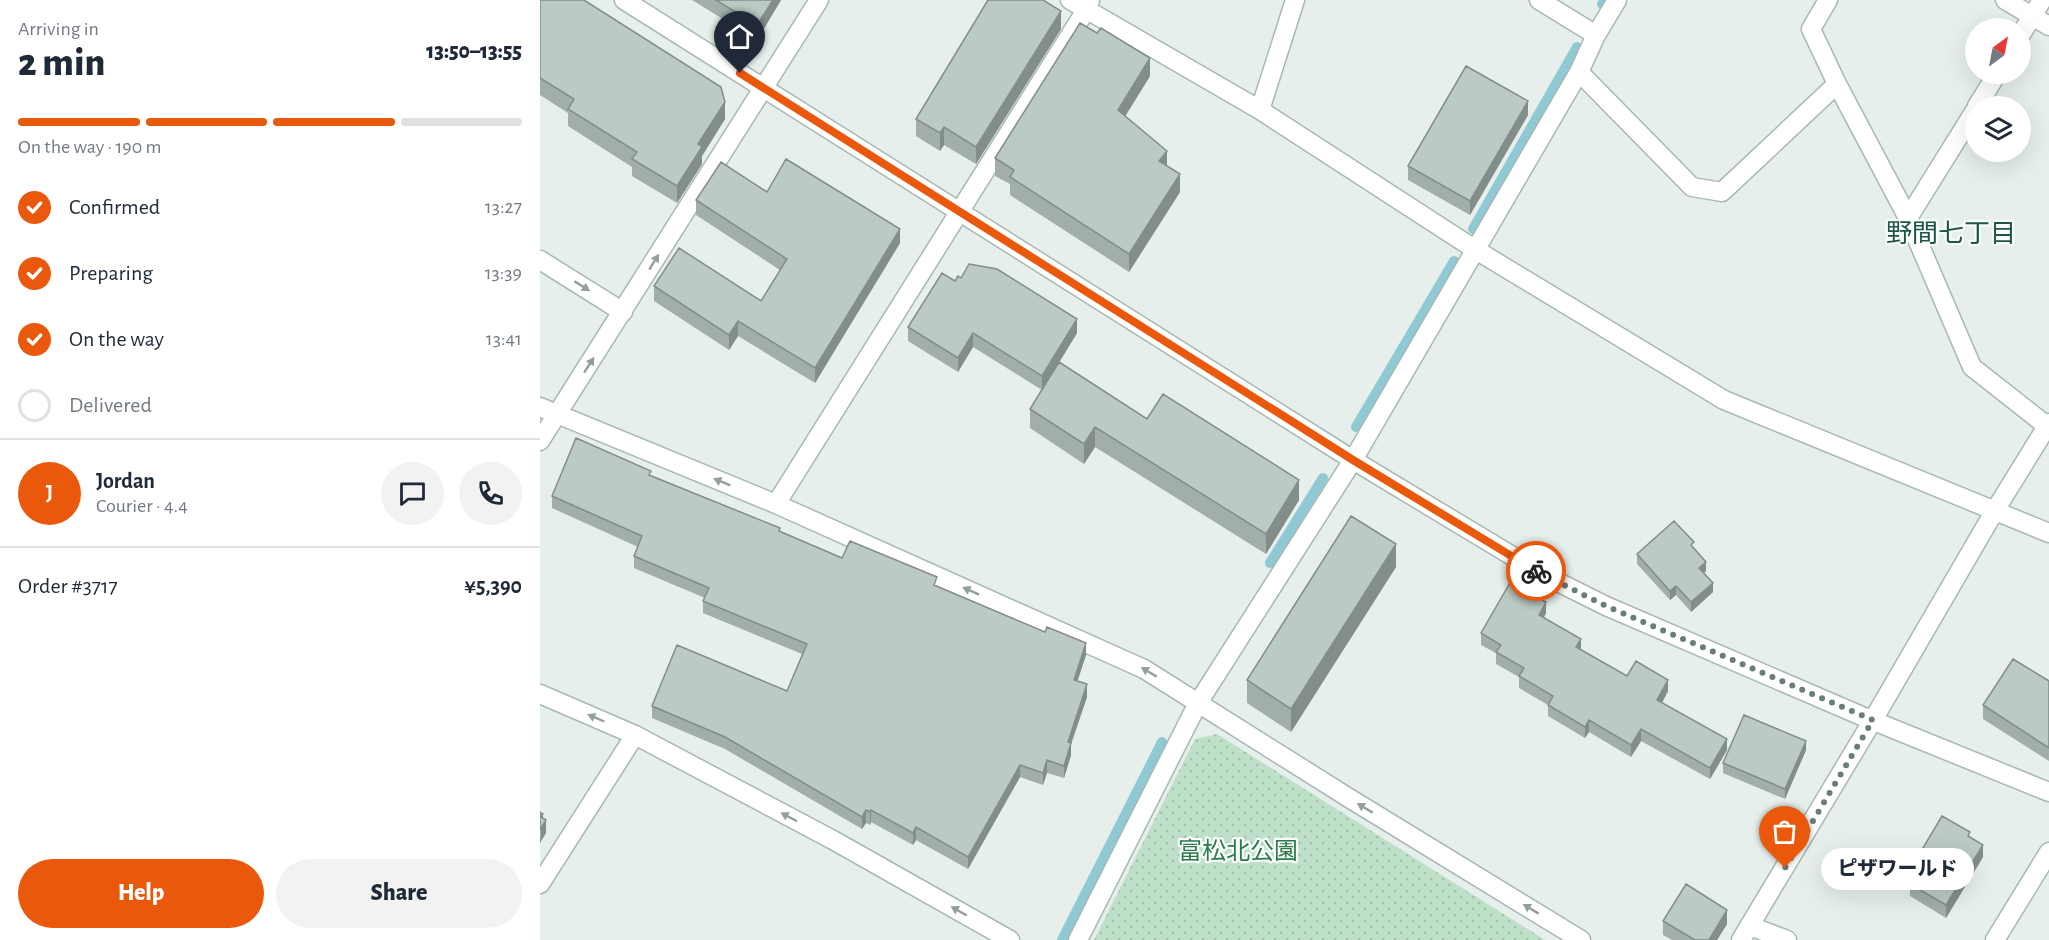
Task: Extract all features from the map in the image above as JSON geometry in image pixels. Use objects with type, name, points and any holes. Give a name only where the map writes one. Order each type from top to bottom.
[{"type":"street","points":[[624,0],[1353,460],[1515,559],[1574,591],[1873,720],[2049,792]]},
{"type":"street","points":[[540,441],[548,411],[623,312],[819,0]]},
{"type":"street","points":[[1071,0],[1088,5],[1260,111],[1476,250],[1724,400],[2049,533]]},
{"type":"street","points":[[1260,111],[1295,0]]},
{"type":"street","points":[[1539,0],[1596,35]]},
{"type":"street","points":[[1078,940],[1198,703],[1353,460],[1579,72],[1596,35],[1617,0]]},
{"type":"street","points":[[1787,940],[1746,933],[1994,512],[2048,425],[1972,367],[1908,218],[1810,29],[1828,0]]},
{"type":"street","points":[[2005,0],[2049,26]]},
{"type":"street","points":[[2032,16],[2042,0]]},
{"type":"street","points":[[776,504],[1088,5]]},
{"type":"street","points":[[1579,72],[1692,187],[1722,192],[1837,84]]},
{"type":"street","points":[[1908,218],[1965,126]]},
{"type":"street","points":[[540,260],[623,312]]},
{"type":"street","points":[[548,411],[776,504],[1144,669],[1581,940]]},
{"type":"street","points":[[540,694],[634,735],[833,840],[1010,940]]},
{"type":"street","points":[[540,884],[634,735]]},
{"type":"street","points":[[1995,940],[2049,852]]},
{"type":"green space","name":"富松北公園","points":[[1217,734],[1545,940],[1094,940],[1195,739]]},
{"type":"building","points":[[540,0],[584,0],[721,87],[725,102],[698,144],[702,147],[677,186],[632,159],[637,152],[568,109],[574,99],[540,78]]},
{"type":"building","points":[[716,0],[773,0],[757,25]]},
{"type":"building","points":[[988,0],[1043,0],[1061,11],[976,147],[944,127],[940,133],[916,119]]},
{"type":"building","points":[[1080,23],[1097,33],[1101,28],[1150,58],[1118,110],[1167,151],[1159,161],[1180,174],[1129,254],[1010,177],[1014,170],[995,158]]},
{"type":"building","points":[[1466,66],[1528,101],[1470,201],[1408,166]]},
{"type":"building","points":[[786,159],[900,229],[815,368],[738,321],[729,335],[654,286],[679,248],[761,301],[787,259],[696,200],[721,162],[767,192]]},
{"type":"building","points":[[969,264],[997,269],[1077,319],[1042,376],[973,333],[958,358],[908,327],[942,273],[955,281],[958,276],[961,278]]},
{"type":"building","points":[[1059,362],[1147,419],[1163,394],[1299,480],[1266,534],[1095,427],[1084,444],[1030,409]]},
{"type":"building","points":[[576,438],[651,471],[649,475],[780,528],[779,531],[842,558],[850,541],[937,577],[934,585],[1045,632],[1047,627],[1086,643],[1074,680],[1087,684],[1068,742],[1071,743],[1064,766],[1047,760],[1043,773],[1020,765],[968,857],[916,827],[913,833],[871,810],[870,812],[866,810],[862,817],[725,737],[652,706],[677,645],[787,691],[807,644],[703,601],[709,588],[634,556],[642,536],[552,496]]},
{"type":"building","points":[[1351,516],[1396,544],[1291,709],[1247,680]]},
{"type":"building","points":[[1674,521],[1694,542],[1691,545],[1706,562],[1699,568],[1713,583],[1691,602],[1676,586],[1670,591],[1637,554]]},
{"type":"building","points":[[1511,581],[1546,602],[1539,615],[1581,639],[1576,647],[1627,676],[1636,661],[1668,680],[1657,700],[1727,739],[1710,768],[1641,729],[1631,745],[1589,720],[1585,727],[1548,705],[1553,696],[1519,676],[1524,668],[1496,652],[1501,645],[1481,633]]},
{"type":"building","points":[[2013,659],[2049,681],[2049,748],[1983,705]]},
{"type":"building","points":[[1744,715],[1806,741],[1785,789],[1723,763]]},
{"type":"building","points":[[540,812],[543,814],[541,817],[546,820],[540,830]]},
{"type":"building","points":[[1942,816],[1970,832],[1968,836],[1983,845],[1946,905],[1910,884],[1914,877],[1908,873]]},
{"type":"building","points":[[1686,884],[1727,910],[1709,940],[1695,940],[1663,921]]},
{"type":"waterway","points":[[1602,4],[1604,0]]},
{"type":"waterway","points":[[1473,229],[1577,47]]},
{"type":"waterway","points":[[1356,427],[1454,261]]},
{"type":"waterway","points":[[1270,563],[1323,478]]},
{"type":"waterway","points":[[1062,940],[1162,742]]},
{"type":"way so far","points":[[1536,571],[1606,606],[1873,720],[1785,868]]},
{"type":"place","name":"ピザワールド","points":[[1785,868]]},
{"type":"district","name":"野間七丁目","points":[[1951,234]]},
{"type":"route","points":[[740,73],[1353,460],[1536,571]]}]
